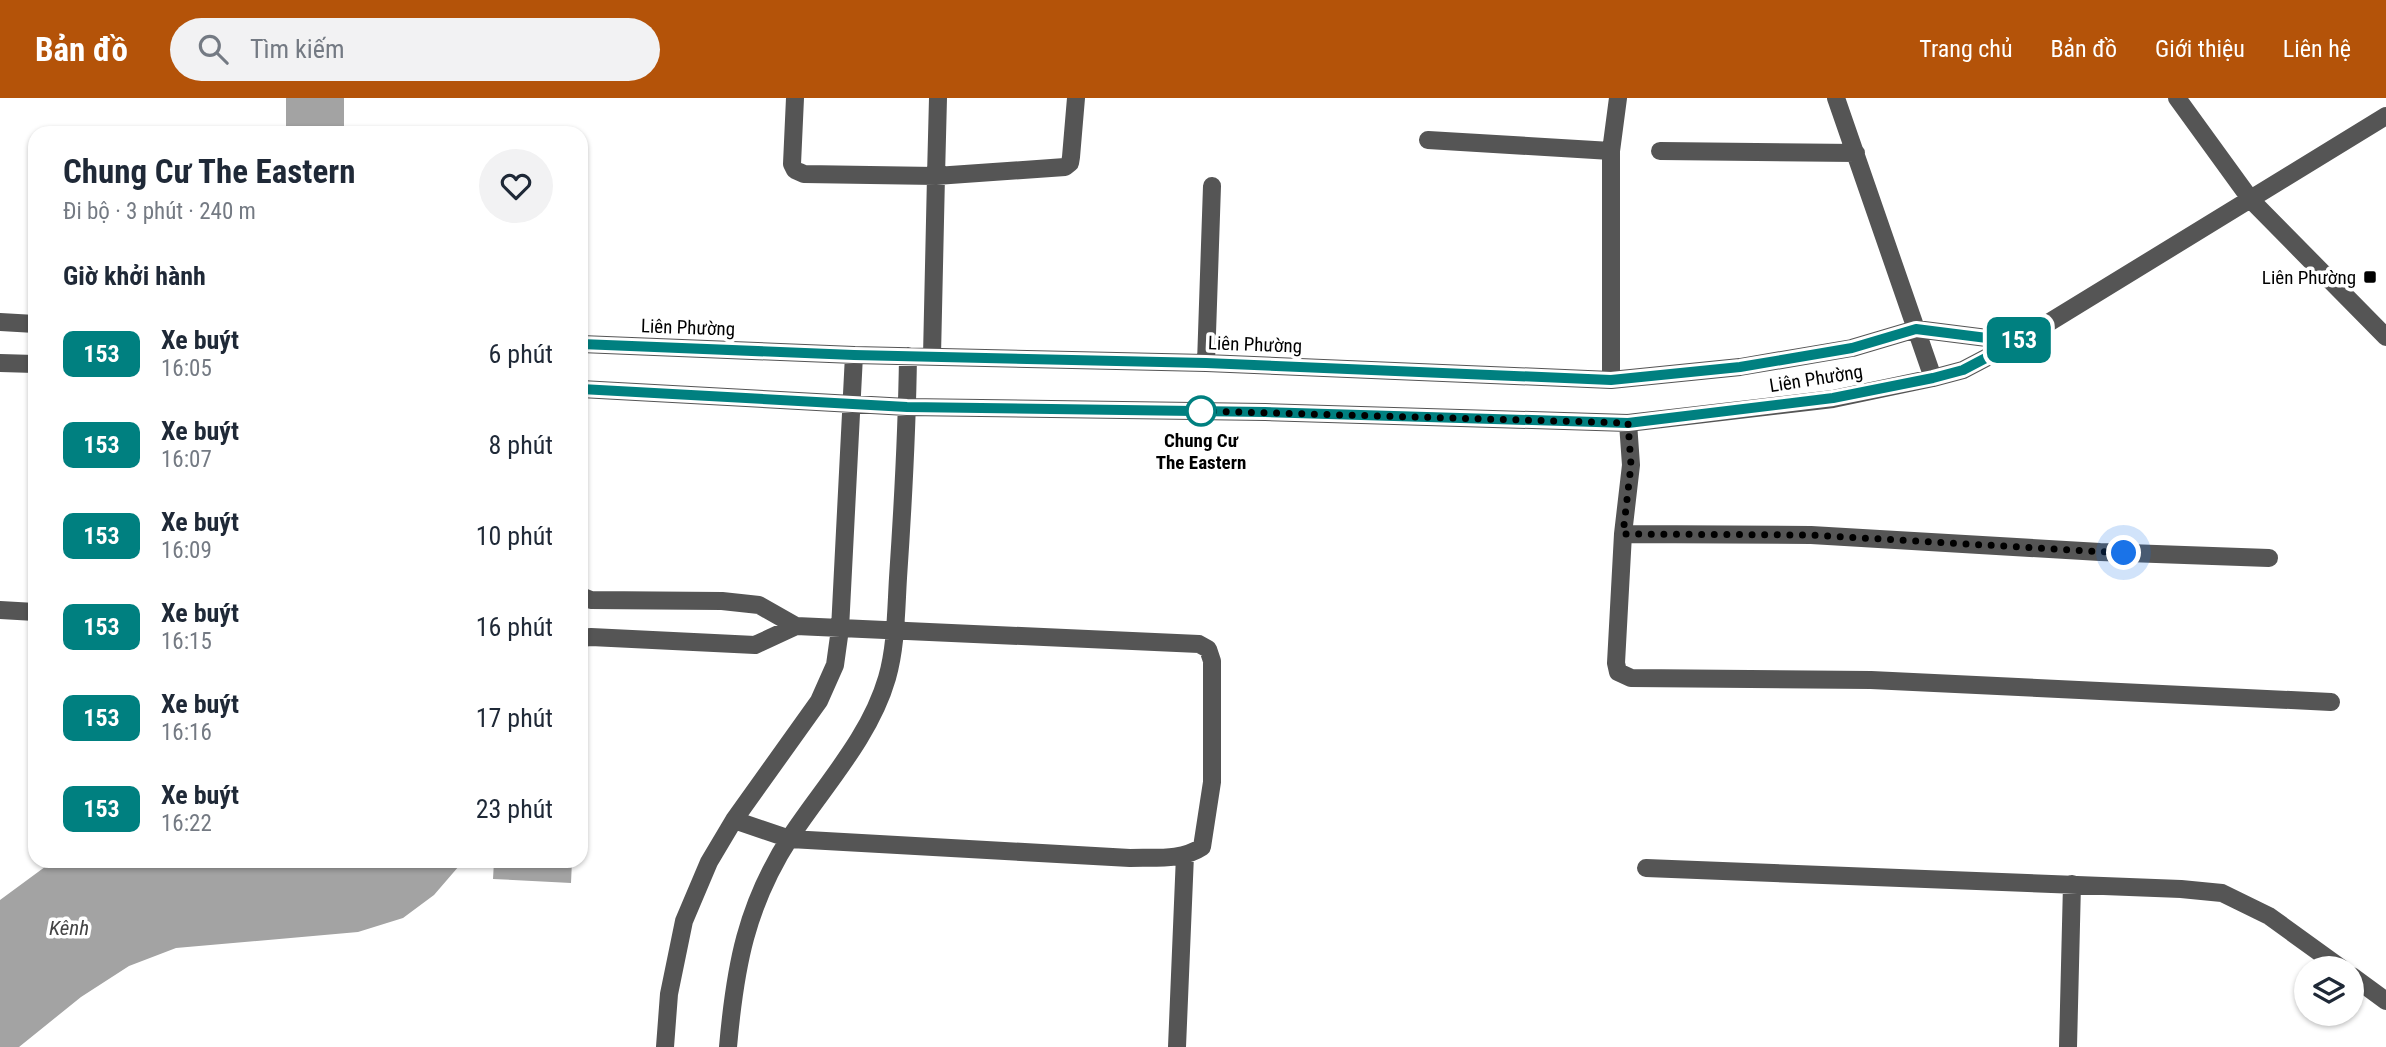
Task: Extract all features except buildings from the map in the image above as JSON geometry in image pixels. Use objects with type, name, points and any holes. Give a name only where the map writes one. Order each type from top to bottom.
[{"type":"street","points":[[795,98],[792,164],[795,170],[804,174],[936,176],[1065,167],[1072,157],[1076,98]]},
{"type":"street","points":[[932,356],[938,98]]},
{"type":"street","points":[[1611,380],[1611,151],[1618,98]]},
{"type":"street","points":[[1836,98],[1933,378]]},
{"type":"street","points":[[2177,98],[2251,200],[2386,337]]},
{"type":"street","points":[[2022,339],[2386,116]]},
{"type":"street","points":[[1428,140],[1611,151]]},
{"type":"street","points":[[1660,151],[1856,153]]},
{"type":"street","points":[[1206,363],[1212,186]]},
{"type":"street","points":[[0,322],[28,324]]},
{"type":"street","name":"Liên Phường","points":[[588,344],[854,355],[1206,363],[1611,380],[1740,367],[1852,348],[1916,329],[1987,338],[2022,339]]},
{"type":"street","name":"Liên Phường","points":[[588,389],[907,407],[1265,412],[1628,423],[1833,398],[1933,378],[1963,370],[2022,339]]},
{"type":"street","points":[[665,1047],[669,994],[684,921],[709,862],[734,820],[819,701],[835,665],[840,629],[854,355]]},
{"type":"street","points":[[728,1047],[734,985],[745,936],[764,885],[790,839],[871,720],[888,677],[894,630],[908,356]]},
{"type":"street","points":[[0,363],[28,365]]},
{"type":"street","points":[[1628,423],[1631,465],[1623,534],[1616,663],[1618,672],[1631,678],[1871,680],[2331,702]]},
{"type":"street","points":[[1623,534],[1811,535],[2100,552],[2269,558]]},
{"type":"street","points":[[588,599],[722,601],[759,605],[796,626],[1199,644],[1208,649],[1212,661],[1212,782],[1202,847],[1192,854],[1130,858],[790,839],[734,820]]},
{"type":"street","points":[[0,610],[28,612]]},
{"type":"street","points":[[588,637],[755,645],[796,626]]},
{"type":"street","points":[[1177,1047],[1185,855]]},
{"type":"street","points":[[1646,868],[2073,884],[2222,893],[2269,916],[2324,956]]},
{"type":"street","points":[[2068,1047],[2073,884]]},
{"type":"street","points":[[2364,984],[2386,1000]]},
{"type":"water","points":[[286,98],[344,98],[344,126],[286,126]]},
{"type":"water","name":"Kênh","points":[[43,868],[457,868],[434,895],[403,918],[358,932],[176,948],[129,966],[81,997],[19,1047],[0,1047],[0,900]]},
{"type":"water","points":[[494,868],[572,868],[571,883],[493,879]]},
{"type":"bus line","name":"153","points":[[588,344],[854,355],[1206,363],[1611,380],[1740,367],[1852,348],[1916,329],[1987,338],[2022,339],[1963,370],[1933,378],[1833,398],[1628,423],[1265,412],[907,407],[588,389]]},
{"type":"place","name":"Liên Phường","points":[[2370,277]]},
{"type":"place","name":"Chung Cư The Eastern","points":[[1201,411]]},
{"type":"route","points":[[1201,411],[1628,423],[1631,465],[1623,534],[1811,535],[2124,553]]}]
